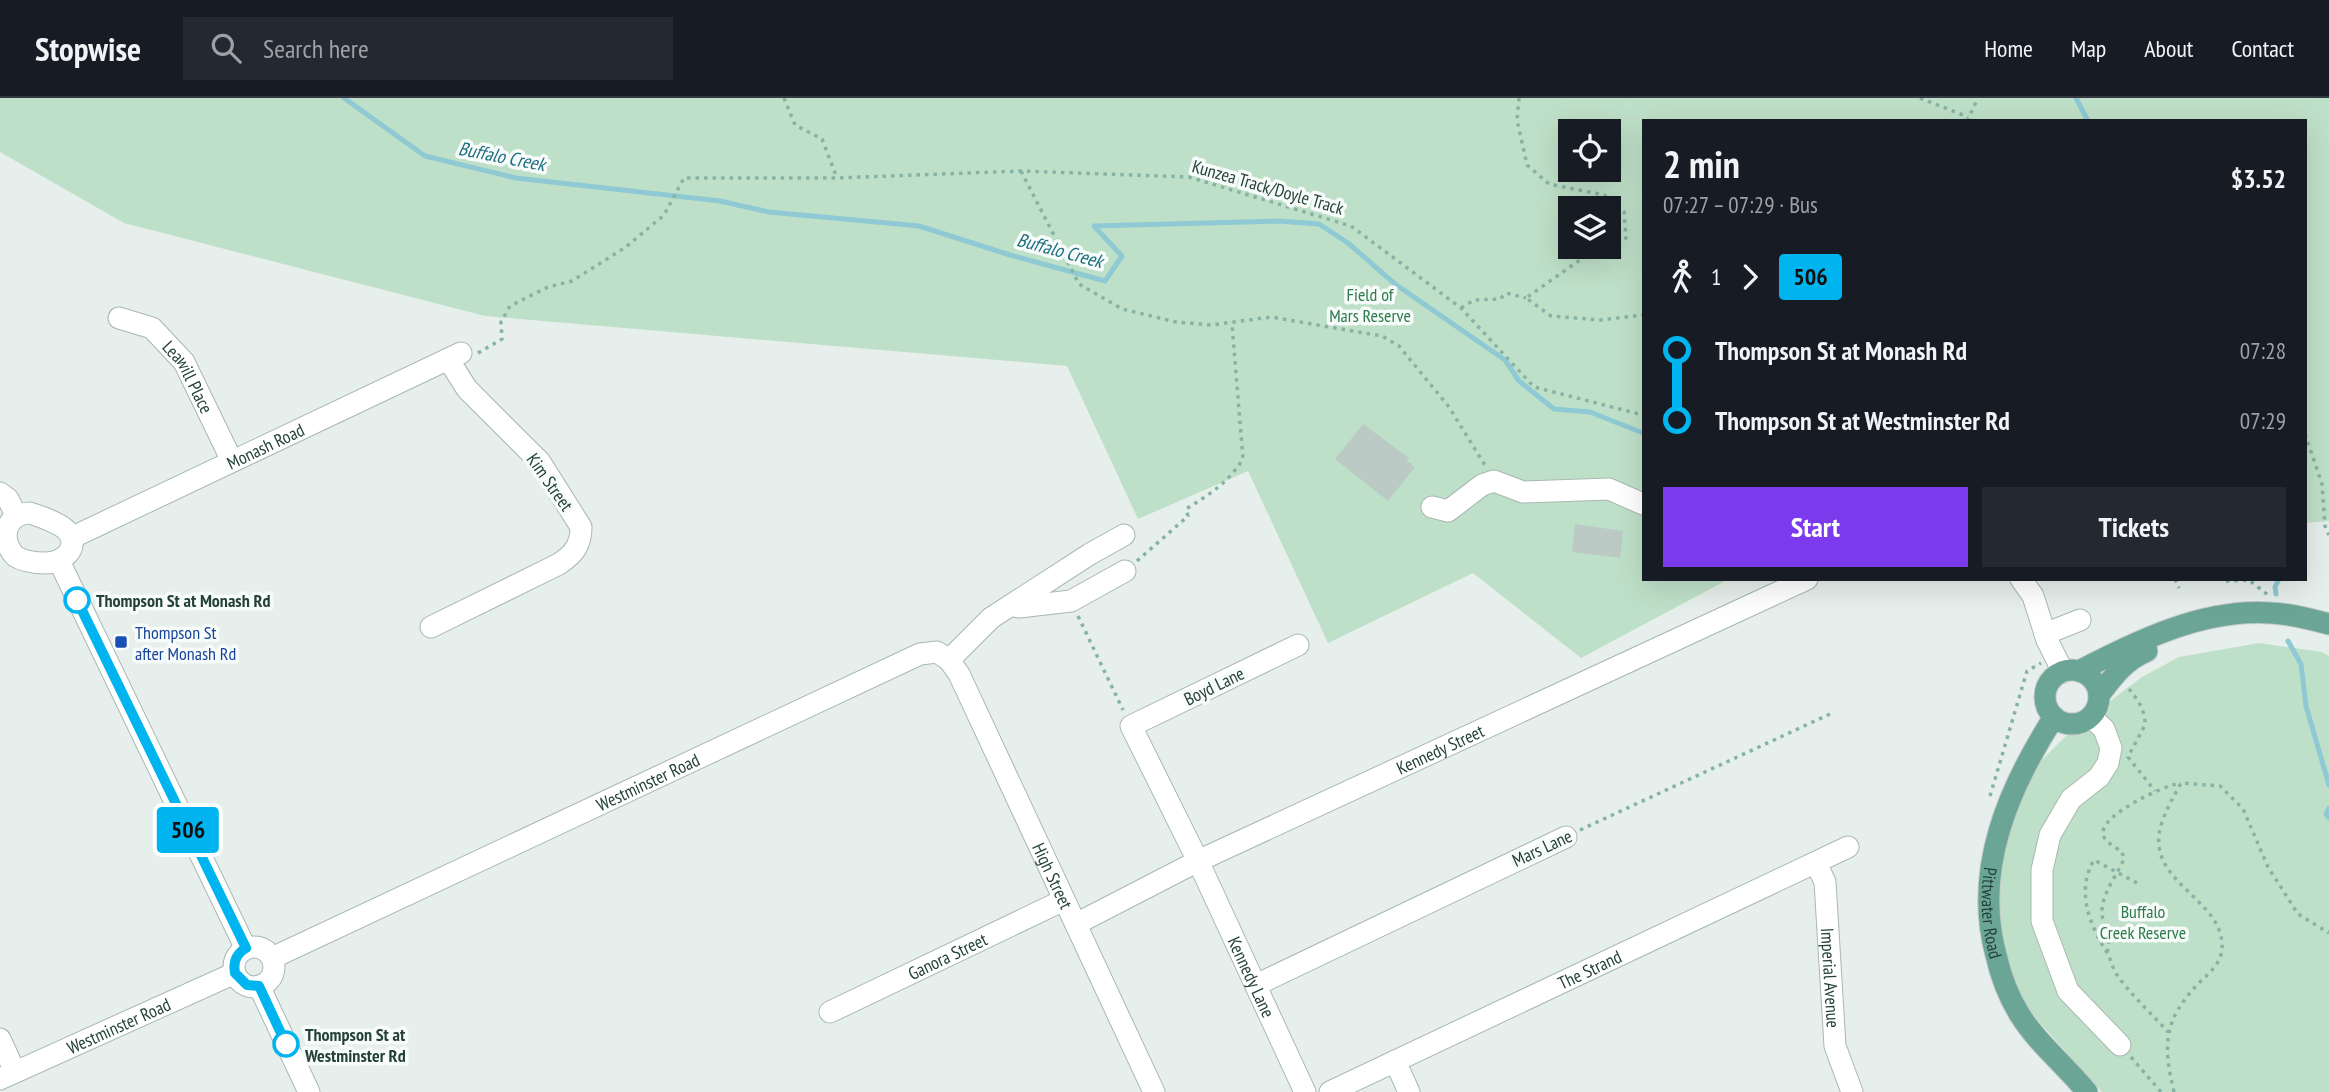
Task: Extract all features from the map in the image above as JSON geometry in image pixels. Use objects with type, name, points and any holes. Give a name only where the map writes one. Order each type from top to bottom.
[{"type":"main road","points":[[2329,624],[2271,613],[2236,613],[2204,618],[2050,681],[2045,704],[2054,718],[2068,724],[2076,724],[2091,717],[2099,695],[2115,674],[2136,656],[2212,627],[2291,624],[2329,634]]},
{"type":"main road","points":[[2071,672],[2092,680],[2099,695]]},
{"type":"main road","name":"Pittwater Road","points":[[2054,718],[2020,775],[2003,814],[1992,863],[1989,915],[2000,973],[2011,1001],[2022,1018],[2087,1092]]},
{"type":"street","name":"Leawill Place","points":[[119,318],[152,328],[184,362],[232,461]]},
{"type":"street","name":"Monash Road","points":[[71,538],[455,356]]},
{"type":"street","name":"Kim Street","points":[[430,627],[559,564],[573,554],[581,539],[581,527],[540,462],[467,389],[455,356]]},
{"type":"street","points":[[1432,507],[1448,511],[1482,485],[1494,481],[1523,492],[1609,489],[1642,503]]},
{"type":"street","points":[[0,493],[8,499],[16,515]]},
{"type":"street","points":[[16,515],[37,515],[66,530],[71,538],[71,551],[51,563],[6,556],[3,532],[9,519],[16,515]]},
{"type":"street","points":[[948,660],[991,618],[1124,535]]},
{"type":"street","points":[[58,561],[246,948]]},
{"type":"street","points":[[1011,605],[1019,607],[1071,601],[1125,571]]},
{"type":"street","name":"Kennedy Street","points":[[1076,924],[1198,861],[1803,581]]},
{"type":"street","points":[[2022,581],[2033,596],[2045,634],[2071,672]]},
{"type":"street","points":[[2045,634],[2080,620]]},
{"type":"street","name":"Boyd Lane","points":[[1131,726],[1298,645]]},
{"type":"street","name":"Westminster Road","points":[[272,958],[920,654],[937,652],[948,660]]},
{"type":"street","name":"High Street","points":[[948,660],[959,674],[1154,1092]]},
{"type":"street","points":[[2091,717],[2104,729],[2111,748],[2108,763],[2099,777],[2071,799],[2050,835],[2042,870],[2042,921],[2068,991],[2120,1045]]},
{"type":"street","points":[[1131,726],[1198,861]]},
{"type":"street","name":"Mars Lane","points":[[1255,985],[1566,837]]},
{"type":"street","name":"The Strand","points":[[1330,1092],[1848,847]]},
{"type":"street","name":"Kennedy Lane","points":[[1198,861],[1305,1092]]},
{"type":"street","name":"Imperial Avenue","points":[[1816,863],[1825,882],[1835,1045],[1852,1092]]},
{"type":"street","name":"Ganora Street","points":[[830,1012],[1064,900]]},
{"type":"street","points":[[246,948],[264,949],[272,958],[274,970],[264,984],[247,985],[235,973],[235,962],[246,948]]},
{"type":"street","name":"Westminster Road","points":[[8,1076],[235,973]]},
{"type":"street","points":[[259,986],[309,1092]]},
{"type":"street","points":[[0,1039],[8,1076]]},
{"type":"street","points":[[1395,1062],[1409,1092]]},
{"type":"path","points":[[784,98],[795,125],[822,139],[837,178]]},
{"type":"path","points":[[1519,98],[1517,120],[1527,165],[1549,184],[1605,196]]},
{"type":"path","points":[[1920,98],[1968,119],[1978,98]]},
{"type":"path","points":[[1021,171],[1079,284],[1122,309],[1176,322],[1232,324],[1271,317],[1382,336],[1399,346],[1449,407],[1494,481]]},
{"type":"path","name":"Kunzea Track/Doyle Track","points":[[455,356],[480,353],[502,339],[501,322],[510,306],[548,287],[572,281],[626,247],[664,215],[684,178],[837,178],[1021,171],[1189,177],[1351,226],[1461,308],[1534,387],[1642,415]]},
{"type":"path","points":[[1621,209],[1624,212],[1626,238],[1621,240]]},
{"type":"path","points":[[1526,298],[1581,259]]},
{"type":"path","points":[[1461,308],[1474,300],[1500,299],[1506,293],[1526,298],[1551,316],[1600,320],[1642,315]]},
{"type":"path","points":[[1125,571],[1188,516],[1186,509],[1216,490],[1237,468],[1242,458],[1232,324]]},
{"type":"path","points":[[2307,440],[2322,484],[2325,526],[2329,535]]},
{"type":"path","points":[[2176,581],[2179,588]]},
{"type":"path","points":[[1071,601],[1131,726]]},
{"type":"path","name":"Mars Lane","points":[[1566,837],[1830,714]]},
{"type":"path","points":[[2129,757],[2155,791]]},
{"type":"path","points":[[2174,1092],[2166,1060],[2168,1032],[2196,986],[2214,969],[2222,951],[2219,932],[2210,912],[2181,887],[2164,864],[2161,854],[2161,824],[2181,783]]},
{"type":"path","points":[[2107,952],[2110,945],[2101,913],[2102,904],[2124,859],[2122,852],[2106,841],[2102,835],[2103,830],[2124,809],[2155,791],[2181,783],[2221,786],[2244,809],[2267,867],[2298,914],[2329,933]]},
{"type":"path","points":[[2137,883],[2094,860],[2084,882],[2083,893],[2099,942],[2107,952],[2116,974],[2168,1032]]},
{"type":"path","points":[[2120,1045],[2161,1092]]},
{"type":"green space","name":"Field of Mars Reserve","points":[[0,98],[2329,98],[2329,521],[2307,523],[2307,119],[1642,119],[1642,581],[1725,581],[1581,658],[1473,573],[1328,643],[1248,471],[1138,519],[1067,366],[485,316],[124,223],[0,152]]},
{"type":"green space","name":"Buffalo Creek Reserve","points":[[2259,643],[2322,652],[2329,656],[2329,1092],[2102,1092],[2010,985],[1997,921],[2002,839],[2039,763],[2073,729],[2142,677],[2179,657]]},
{"type":"building","points":[[1363,424],[1409,458],[1407,461],[1415,467],[1388,501],[1335,459]]},
{"type":"building","points":[[1575,524],[1623,531],[1620,558],[1572,552]]},
{"type":"waterway","name":"Buffalo Creek","points":[[344,98],[425,156],[516,178],[720,201],[769,212],[919,226],[1105,281],[1122,256],[1094,226],[1278,221],[1319,224],[1348,243],[1395,284],[1505,360],[1519,381],[1554,409],[1590,412],[1642,433]]},
{"type":"waterway","points":[[2076,98],[2087,119]]},
{"type":"waterway","name":"Buffalo Creek","points":[[2276,594],[2278,581]]},
{"type":"waterway","name":"Buffalo Creek","points":[[2288,641],[2301,664],[2306,706],[2329,785]]},
{"type":"waterway","name":"Buffalo Creek","points":[[2329,808],[2326,814],[2329,818]]},
{"type":"bus line","name":"506","points":[[77,600],[246,948],[237,956],[235,973],[247,985],[259,986],[286,1044]]},
{"type":"place","name":"Thompson St at Monash Rd","points":[[77,600]]},
{"type":"place","name":"Thompson St after Monash Rd","points":[[121,642]]},
{"type":"place","name":"Thompson St at Westminster Rd","points":[[286,1044]]}]
